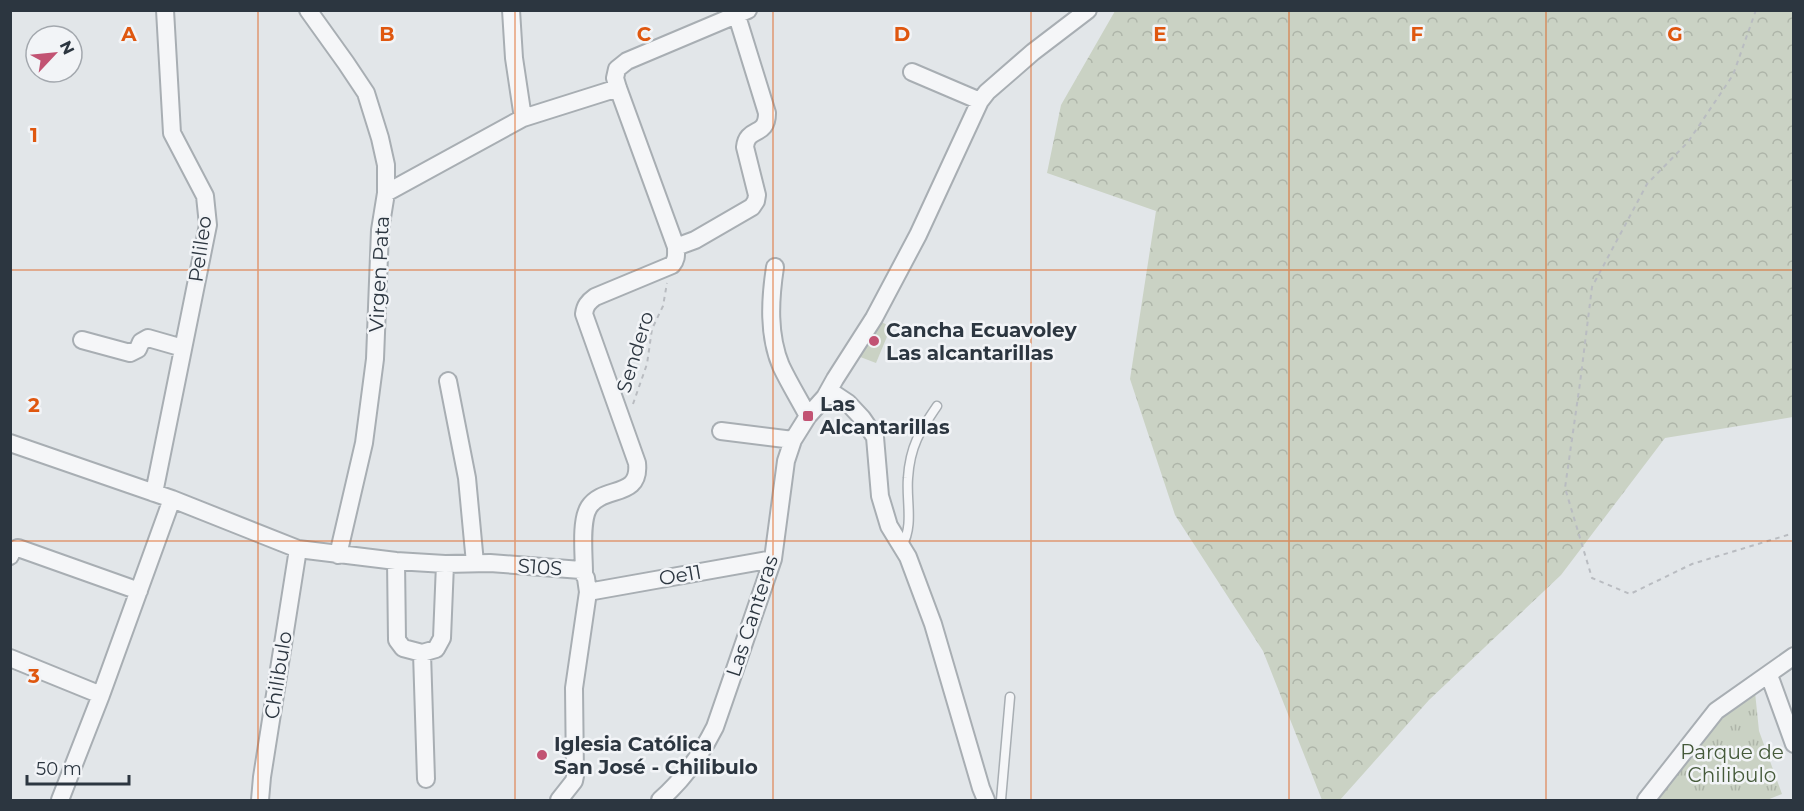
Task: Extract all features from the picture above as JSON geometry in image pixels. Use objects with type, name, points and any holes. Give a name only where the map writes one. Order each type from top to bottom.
[{"type":"street","name":"Pelileo","points":[[154,493],[208,225],[205,196],[172,133],[165,10]]},
{"type":"street","name":"Virgen Pata","points":[[308,10],[366,93],[386,165],[386,193],[380,230],[375,359],[364,443],[338,555]]},
{"type":"street","points":[[511,10],[514,58],[523,118]]},
{"type":"street","name":"Las Canteras","points":[[660,801],[694,763],[715,727],[773,559],[786,461],[793,440],[808,416],[825,397],[874,318],[918,235],[980,101],[987,92],[1033,52],[1088,10]]},
{"type":"street","points":[[584,573],[585,521],[588,509],[596,499],[631,485],[638,469],[584,314],[585,309],[595,297],[672,265],[676,259],[676,248],[618,88],[615,78],[617,69],[627,61],[739,12],[767,123],[746,139],[745,147],[756,201],[752,207],[695,240],[676,248]]},
{"type":"street","points":[[912,72],[980,101]]},
{"type":"street","points":[[386,193],[523,118],[618,88]]},
{"type":"street","points":[[776,267],[771,302],[774,344],[781,366],[808,416]]},
{"type":"street","points":[[82,340],[130,353],[138,349],[141,342],[148,338],[183,348]]},
{"type":"street","points":[[448,381],[467,478],[475,563]]},
{"type":"street","points":[[825,397],[836,395],[848,403],[875,437],[880,496],[889,526],[908,557],[933,624],[986,801]]},
{"type":"street","points":[[721,431],[793,440]]},
{"type":"street","name":"S10S","points":[[10,444],[172,499],[298,549],[396,561],[475,563],[581,570],[584,573],[588,591],[574,688],[575,776],[574,781],[559,801]]},
{"type":"street","points":[[60,801],[172,499]]},
{"type":"street","points":[[11,553],[18,549],[139,591]]},
{"type":"street","name":"Chilibulo","points":[[260,801],[298,549]]},
{"type":"street","name":"Oe11","points":[[588,591],[773,559]]},
{"type":"street","points":[[396,561],[397,640],[403,648],[423,653],[436,649],[442,638],[445,564]]},
{"type":"street","points":[[423,653],[426,779]]},
{"type":"street","points":[[1646,801],[1716,711],[1794,656]]},
{"type":"street","points":[[10,658],[101,695]]},
{"type":"street","points":[[1768,675],[1794,744]]},
{"type":"lane","points":[[902,546],[907,537],[908,480],[915,439],[937,406]]},
{"type":"lane","points":[[1001,801],[1010,696]]},
{"type":"path","points":[[1756,10],[1733,75],[1688,142],[1647,184],[1592,287],[1565,488],[1592,578],[1630,594],[1692,564],[1794,533]]},
{"type":"path","name":"Sendero","points":[[633,409],[633,400],[647,364],[652,329],[663,306],[672,265]]},
{"type":"green space","points":[[1115,11],[1793,11],[1793,417],[1665,438],[1561,575],[1429,700],[1340,800],[1322,800],[1263,651],[1175,515],[1130,379],[1156,211],[1047,173],[1061,105]]},
{"type":"green space","name":"Cancha Ecuavoley Las alcantarillas","points":[[874,318],[891,327],[876,363],[855,355]]},
{"type":"green space","name":"Parque de Chilibulo","points":[[1755,692],[1759,731],[1782,794],[1767,800],[1656,800],[1723,715]]},
{"type":"place","name":"Cancha Ecuavoley Las alcantarillas","points":[[874,341]]},
{"type":"place","name":"Las Alcantarillas","points":[[808,416]]},
{"type":"place","name":"Iglesia Católica San José - Chilibulo","points":[[542,755]]}]
